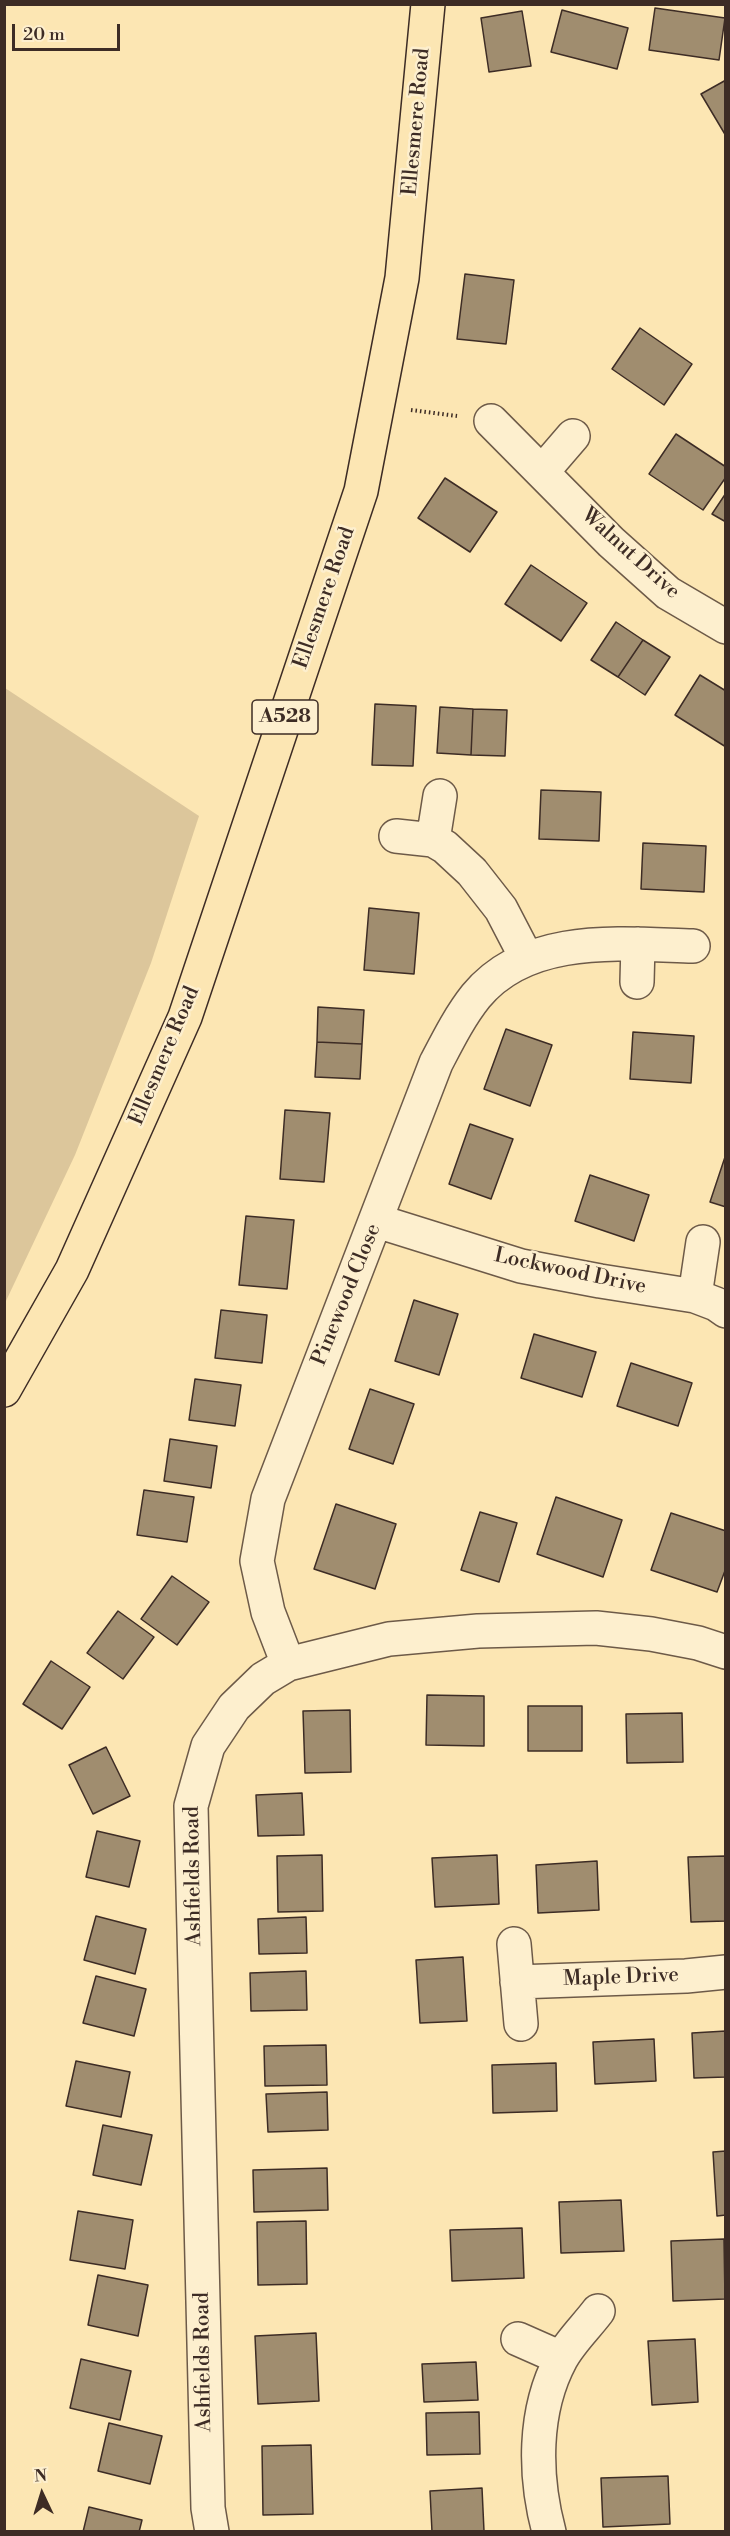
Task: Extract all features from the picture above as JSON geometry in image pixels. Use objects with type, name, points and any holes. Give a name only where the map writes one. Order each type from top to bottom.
[{"type":"main road","name":"Ellesmere Road","points":[[4,1390],[72,1270],[185,1017],[361,491],[402,278],[428,4]]},
{"type":"street","name":"Walnut Drive","points":[[491,421],[611,542],[668,593],[726,627]]},
{"type":"street","points":[[542,472],[573,436]]},
{"type":"street","points":[[433,840],[440,796]]},
{"type":"street","points":[[396,836],[433,840],[445,847],[472,872],[501,909],[527,959]]},
{"type":"street","points":[[637,982],[638,944]]},
{"type":"street","name":"Pinewood Close","points":[[288,1664],[268,1612],[257,1561],[268,1499],[436,1063],[458,1022],[477,994],[498,975],[527,959],[574,945],[693,946]]},
{"type":"street","name":"Lockwood Drive","points":[[377,1221],[521,1266],[695,1296],[716,1304],[726,1311]]},
{"type":"street","points":[[695,1296],[703,1242]]},
{"type":"street","name":"Ashfields Road","points":[[212,2532],[208,2508],[204,2385],[199,2067],[190,1806],[207,1746],[228,1717],[263,1679],[288,1664],[389,1639],[540,1629],[596,1628],[651,1634],[698,1643],[726,1652]]},
{"type":"street","points":[[514,1944],[521,2024]]},
{"type":"street","name":"Maple Drive","points":[[517,1982],[686,1976],[726,1972]]},
{"type":"street","points":[[549,2532],[544,2514],[538,2454],[545,2398],[561,2358],[597,2311]]},
{"type":"street","points":[[518,2339],[561,2358]]},
{"type":"path","points":[[378,405],[491,421]]},
{"type":"shaded area","points":[[5,688],[199,816],[151,963],[75,1155],[5,1303]]},
{"type":"building","points":[[655,8],[725,18],[719,60],[649,50]]},
{"type":"building","points":[[562,10],[628,28],[617,69],[551,52]]},
{"type":"building","points":[[522,11],[531,66],[489,72],[481,18]]},
{"type":"building","points":[[726,80],[726,136],[701,94]]},
{"type":"building","points":[[465,274],[514,280],[506,344],[457,339]]},
{"type":"building","points":[[640,328],[692,364],[664,405],[612,369]]},
{"type":"building","points":[[676,434],[726,467],[726,477],[703,510],[649,474]]},
{"type":"building","points":[[445,478],[497,512],[470,552],[418,518]]},
{"type":"building","points":[[726,493],[726,522],[712,514]]},
{"type":"building","points":[[531,565],[587,603],[561,641],[505,604]]},
{"type":"building","points":[[616,622],[643,640],[618,677],[591,660]]},
{"type":"building","points":[[643,640],[670,657],[645,695],[618,677]]},
{"type":"building","points":[[700,675],[726,691],[726,747],[675,715]]},
{"type":"building","points":[[375,704],[416,706],[413,766],[372,765]]},
{"type":"building","points":[[440,707],[473,709],[471,755],[437,753]]},
{"type":"building","points":[[473,709],[507,710],[505,756],[471,755]]},
{"type":"building","points":[[541,790],[601,792],[599,841],[539,839]]},
{"type":"building","points":[[643,843],[706,846],[704,892],[641,889]]},
{"type":"building","points":[[369,908],[419,913],[414,974],[364,970]]},
{"type":"building","points":[[318,1007],[364,1010],[362,1044],[317,1042]]},
{"type":"building","points":[[506,1029],[552,1045],[530,1106],[484,1089]]},
{"type":"building","points":[[633,1032],[694,1036],[691,1083],[630,1079]]},
{"type":"building","points":[[317,1042],[362,1044],[360,1079],[315,1077]]},
{"type":"building","points":[[285,1110],[330,1113],[324,1182],[280,1179]]},
{"type":"building","points":[[470,1124],[513,1139],[491,1199],[449,1184]]},
{"type":"building","points":[[726,1158],[726,1207],[710,1202]]},
{"type":"building","points":[[590,1175],[649,1195],[634,1241],[575,1221]]},
{"type":"building","points":[[246,1216],[294,1220],[287,1289],[239,1285]]},
{"type":"building","points":[[414,1300],[458,1314],[439,1375],[395,1361]]},
{"type":"building","points":[[221,1310],[267,1315],[262,1363],[215,1358]]},
{"type":"building","points":[[534,1334],[596,1352],[582,1397],[521,1378]]},
{"type":"building","points":[[631,1363],[692,1383],[678,1426],[617,1406]]},
{"type":"building","points":[[195,1379],[241,1385],[235,1426],[189,1420]]},
{"type":"building","points":[[370,1389],[414,1404],[393,1464],[349,1449]]},
{"type":"building","points":[[170,1439],[217,1446],[211,1488],[164,1481]]},
{"type":"building","points":[[144,1490],[194,1497],[187,1542],[137,1535]]},
{"type":"building","points":[[556,1497],[622,1520],[603,1577],[537,1554]]},
{"type":"building","points":[[336,1504],[396,1524],[375,1589],[314,1569]]},
{"type":"building","points":[[480,1512],[517,1523],[499,1582],[461,1570]]},
{"type":"building","points":[[671,1513],[726,1531],[726,1568],[717,1592],[651,1570]]},
{"type":"building","points":[[172,1576],[209,1602],[177,1645],[141,1619]]},
{"type":"building","points":[[118,1611],[154,1637],[123,1679],[87,1653]]},
{"type":"building","points":[[51,1661],[90,1687],[62,1729],[23,1704]]},
{"type":"building","points":[[427,1695],[484,1696],[484,1746],[426,1745]]},
{"type":"building","points":[[528,1706],[582,1706],[582,1751],[528,1751]]},
{"type":"building","points":[[350,1710],[351,1772],[305,1773],[303,1711]]},
{"type":"building","points":[[682,1713],[683,1762],[627,1763],[626,1714]]},
{"type":"building","points":[[106,1747],[130,1796],[93,1814],[69,1765]]},
{"type":"building","points":[[302,1793],[304,1835],[258,1836],[256,1795]]},
{"type":"building","points":[[97,1831],[140,1841],[129,1887],[86,1877]]},
{"type":"building","points":[[322,1855],[323,1911],[278,1912],[277,1856]]},
{"type":"building","points":[[497,1855],[499,1904],[435,1907],[432,1858]]},
{"type":"building","points":[[726,1856],[726,1921],[691,1922],[688,1857]]},
{"type":"building","points":[[597,1861],[599,1910],[538,1913],[536,1865]]},
{"type":"building","points":[[96,1916],[146,1929],[135,1974],[84,1960]]},
{"type":"building","points":[[306,1917],[307,1953],[259,1954],[258,1919]]},
{"type":"building","points":[[463,1957],[467,2021],[420,2023],[416,1960]]},
{"type":"building","points":[[306,1971],[307,2010],[251,2011],[250,1973]]},
{"type":"building","points":[[96,1976],[146,1989],[134,2036],[83,2023]]},
{"type":"building","points":[[726,2031],[726,2077],[694,2078],[692,2033]]},
{"type":"building","points":[[654,2039],[656,2081],[595,2084],[593,2042]]},
{"type":"building","points":[[326,2045],[327,2085],[265,2086],[264,2046]]},
{"type":"building","points":[[76,2061],[130,2072],[121,2117],[66,2106]]},
{"type":"building","points":[[556,2063],[557,2111],[493,2113],[492,2065]]},
{"type":"building","points":[[327,2092],[328,2130],[268,2132],[266,2094]]},
{"type":"building","points":[[103,2125],[152,2135],[141,2185],[93,2175]]},
{"type":"building","points":[[726,2151],[726,2215],[717,2216],[713,2152]]},
{"type":"building","points":[[327,2168],[328,2210],[254,2212],[253,2170]]},
{"type":"building","points":[[621,2200],[624,2251],[561,2253],[559,2202]]},
{"type":"building","points":[[78,2211],[133,2220],[125,2269],[70,2260]]},
{"type":"building","points":[[306,2221],[307,2284],[258,2285],[257,2222]]},
{"type":"building","points":[[522,2228],[524,2278],[452,2281],[450,2230]]},
{"type":"building","points":[[724,2239],[725,2299],[673,2301],[671,2241]]},
{"type":"building","points":[[98,2275],[148,2285],[138,2336],[88,2325]]},
{"type":"building","points":[[316,2333],[319,2401],[258,2404],[255,2336]]},
{"type":"building","points":[[695,2339],[698,2402],[652,2405],[648,2341]]},
{"type":"building","points":[[81,2359],[131,2371],[120,2420],[70,2408]]},
{"type":"building","points":[[476,2362],[478,2400],[424,2402],[422,2364]]},
{"type":"building","points":[[479,2412],[480,2454],[427,2455],[426,2413]]},
{"type":"building","points":[[109,2423],[162,2436],[150,2484],[98,2471]]},
{"type":"building","points":[[311,2445],[313,2514],[263,2515],[262,2446]]},
{"type":"building","points":[[668,2476],[670,2524],[603,2527],[601,2478]]},
{"type":"building","points":[[482,2488],[484,2531],[432,2532],[430,2491]]},
{"type":"building","points":[[89,2507],[142,2520],[139,2532],[83,2532]]}]
